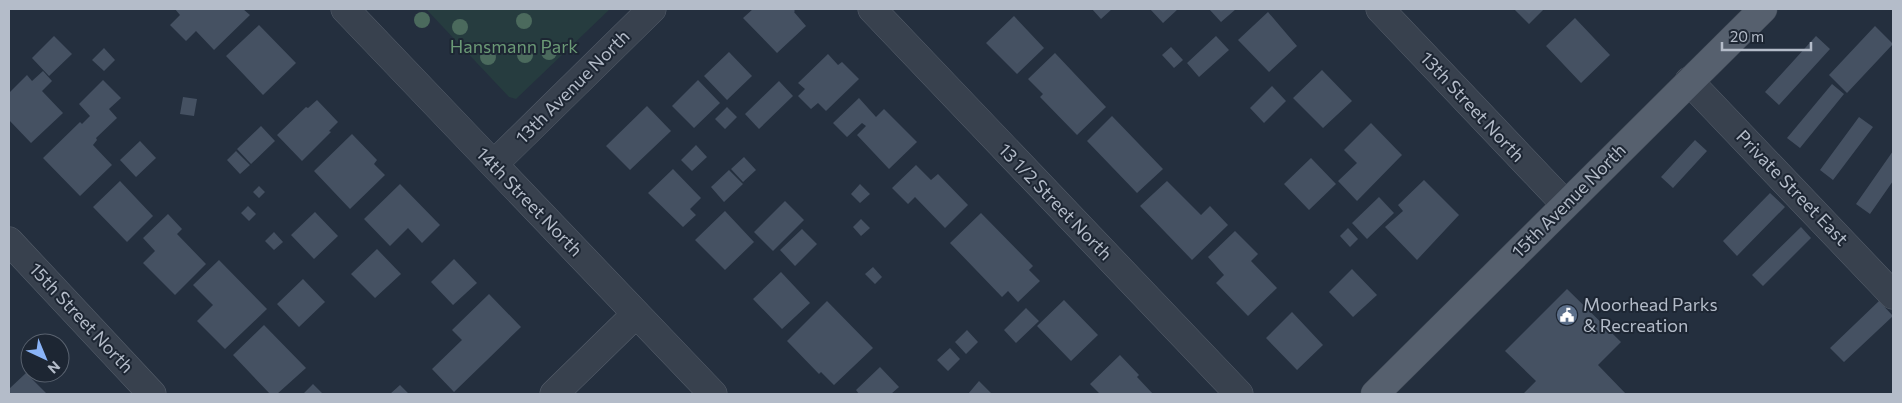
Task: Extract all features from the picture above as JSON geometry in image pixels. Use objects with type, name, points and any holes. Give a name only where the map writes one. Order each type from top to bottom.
[{"type":"main road","name":"15th Avenue North","points":[[1376,394],[1763,9]]},
{"type":"street","name":"14th Street North","points":[[345,9],[713,394]]},
{"type":"street","name":"13th Avenue North","points":[[494,164],[652,9]]},
{"type":"street","name":"13 1/2 Street North","points":[[872,9],[1239,394]]},
{"type":"street","name":"13th Street North","points":[[1380,9],[1565,204]]},
{"type":"street","name":"Private Street East","points":[[1689,82],[1893,295]]},
{"type":"street","name":"15th Street North","points":[[9,242],[152,394]]},
{"type":"street","points":[[554,394],[636,314]]},
{"type":"green space","name":"Hansmann Park","points":[[426,9],[610,9],[516,99],[509,97]]},
{"type":"building","points":[[175,9],[243,9],[250,15],[214,50],[196,31],[186,41],[170,25],[180,15]]},
{"type":"building","points":[[753,9],[793,9],[806,26],[777,53],[743,18]]},
{"type":"building","points":[[1092,9],[1112,9],[1101,19]]},
{"type":"building","points":[[1150,9],[1178,9],[1163,23]]},
{"type":"building","points":[[1209,9],[1236,9],[1221,22]]},
{"type":"building","points":[[1514,9],[1544,9],[1529,24]]},
{"type":"building","points":[[1268,12],[1297,46],[1269,72],[1238,40]]},
{"type":"building","points":[[1014,16],[1044,48],[1017,74],[986,43]]},
{"type":"building","points":[[1575,18],[1610,55],[1581,83],[1546,46]]},
{"type":"building","points":[[259,25],[296,63],[263,95],[226,56]]},
{"type":"building","points":[[1875,26],[1893,44],[1847,93],[1829,75]]},
{"type":"building","points":[[54,36],[72,54],[49,76],[32,58]]},
{"type":"building","points":[[1216,36],[1229,50],[1199,77],[1187,63]]},
{"type":"building","points":[[1816,36],[1830,49],[1779,105],[1765,92]]},
{"type":"building","points":[[1171,47],[1183,60],[1174,68],[1162,55]]},
{"type":"building","points":[[104,48],[115,60],[104,71],[92,60]]},
{"type":"building","points":[[729,52],[752,76],[727,100],[704,76]]},
{"type":"building","points":[[1055,53],[1106,107],[1077,135],[1040,97],[1043,94],[1028,79]]},
{"type":"building","points":[[828,54],[838,65],[842,62],[859,79],[826,111],[818,103],[811,109],[798,96],[805,89],[798,83]]},
{"type":"building","points":[[1322,70],[1352,101],[1323,128],[1293,98]]},
{"type":"building","points":[[43,71],[52,81],[42,91],[63,113],[31,143],[9,120],[9,93],[27,75],[32,81]]},
{"type":"building","points":[[103,80],[121,98],[109,109],[117,118],[96,138],[97,140],[93,145],[112,165],[80,196],[43,158],[80,122],[82,124],[90,116],[79,104]]},
{"type":"building","points":[[698,80],[720,103],[694,128],[672,106]]},
{"type":"building","points":[[779,81],[793,96],[759,129],[745,114]]},
{"type":"building","points":[[1832,84],[1844,94],[1800,148],[1787,138]]},
{"type":"building","points":[[1272,86],[1286,101],[1264,123],[1250,108]]},
{"type":"building","points":[[183,97],[197,99],[194,116],[180,114]]},
{"type":"building","points":[[859,98],[876,117],[884,109],[917,142],[889,169],[857,135],[866,126],[862,123],[847,137],[833,123]]},
{"type":"building","points":[[317,100],[338,122],[329,131],[331,132],[302,161],[277,135],[306,107],[308,108]]},
{"type":"building","points":[[647,106],[671,131],[630,170],[606,146]]},
{"type":"building","points":[[727,107],[737,117],[725,129],[715,119]]},
{"type":"building","points":[[1112,116],[1163,169],[1137,193],[1087,141]]},
{"type":"building","points":[[1859,117],[1873,127],[1833,180],[1820,170]]},
{"type":"building","points":[[1371,123],[1402,155],[1357,201],[1338,181],[1357,163],[1344,150]]},
{"type":"building","points":[[261,126],[275,141],[251,164],[237,149]]},
{"type":"building","points":[[352,134],[377,160],[374,164],[385,175],[350,209],[314,171]]},
{"type":"building","points":[[1695,140],[1707,151],[1673,188],[1661,177]]},
{"type":"building","points":[[140,141],[156,158],[136,177],[120,160]]},
{"type":"building","points":[[696,145],[707,157],[692,171],[681,160]]},
{"type":"building","points":[[236,151],[250,165],[240,174],[227,160]]},
{"type":"building","points":[[1893,151],[1893,181],[1870,214],[1856,204]]},
{"type":"building","points":[[744,157],[756,170],[743,182],[731,169]]},
{"type":"building","points":[[1311,158],[1336,184],[1309,210],[1284,184]]},
{"type":"building","points":[[916,165],[931,180],[938,174],[968,205],[945,228],[915,197],[908,204],[892,188]]},
{"type":"building","points":[[673,169],[701,198],[690,209],[696,215],[683,227],[648,193]]},
{"type":"building","points":[[729,170],[743,184],[724,202],[711,187]]},
{"type":"building","points":[[1424,180],[1459,215],[1417,260],[1385,227],[1403,211],[1398,205]]},
{"type":"building","points":[[120,181],[153,216],[127,242],[93,207]]},
{"type":"building","points":[[1167,181],[1201,215],[1210,206],[1228,225],[1192,260],[1140,206]]},
{"type":"building","points":[[400,184],[440,225],[422,243],[408,228],[390,246],[364,219]]},
{"type":"building","points":[[860,184],[870,194],[860,203],[851,194]]},
{"type":"building","points":[[259,186],[265,192],[259,198],[253,192]]},
{"type":"building","points":[[1770,193],[1785,207],[1737,256],[1723,241]]},
{"type":"building","points":[[1379,197],[1394,213],[1367,239],[1352,223]]},
{"type":"building","points":[[785,201],[804,220],[773,251],[754,232]]},
{"type":"building","points":[[248,206],[256,214],[249,221],[241,213]]},
{"type":"building","points":[[725,211],[754,242],[725,270],[695,240]]},
{"type":"building","points":[[315,212],[338,236],[314,259],[291,235]]},
{"type":"building","points":[[981,213],[1033,266],[1029,270],[1040,281],[1018,302],[1008,291],[1002,297],[950,243]]},
{"type":"building","points":[[168,214],[182,229],[177,234],[206,264],[175,295],[143,263],[155,251],[143,238]]},
{"type":"building","points":[[861,219],[870,228],[861,236],[853,227]]},
{"type":"building","points":[[1801,227],[1811,238],[1763,286],[1752,275]]},
{"type":"building","points":[[1348,228],[1358,239],[1350,247],[1340,236]]},
{"type":"building","points":[[802,229],[817,244],[795,266],[780,250]]},
{"type":"building","points":[[1235,231],[1258,254],[1251,261],[1277,288],[1248,316],[1216,283],[1224,275],[1208,257]]},
{"type":"building","points":[[274,232],[283,242],[274,250],[265,241]]},
{"type":"building","points":[[377,249],[401,274],[375,298],[351,274]]},
{"type":"building","points":[[454,259],[477,283],[453,305],[431,282]]},
{"type":"building","points":[[219,260],[267,309],[225,349],[197,321],[213,305],[193,285]]},
{"type":"building","points":[[873,267],[882,277],[875,284],[865,274]]},
{"type":"building","points":[[1352,269],[1377,295],[1353,317],[1329,292]]},
{"type":"building","points":[[781,272],[810,303],[782,329],[753,299]]},
{"type":"building","points":[[303,279],[325,302],[299,327],[277,304]]},
{"type":"building","name":"Moorhead Parks & Recreation","points":[[1567,289],[1621,342],[1598,365],[1626,394],[1523,394],[1536,381],[1505,351]]},
{"type":"building","points":[[489,294],[521,327],[454,392],[432,369],[462,340],[452,330]]},
{"type":"building","points":[[1064,300],[1098,335],[1071,361],[1037,326]]},
{"type":"building","points":[[827,301],[873,348],[834,385],[821,372],[819,374],[787,341]]},
{"type":"building","points":[[1879,301],[1893,316],[1844,362],[1830,348]]},
{"type":"building","points":[[1026,308],[1039,321],[1016,343],[1004,330]]},
{"type":"building","points":[[1292,312],[1323,345],[1297,370],[1266,338]]},
{"type":"building","points":[[264,325],[306,368],[277,394],[270,394],[233,355]]},
{"type":"building","points":[[967,330],[978,342],[966,354],[955,342]]},
{"type":"building","points":[[950,348],[960,359],[948,371],[937,360]]},
{"type":"building","points":[[1120,355],[1139,375],[1137,377],[1153,394],[1100,394],[1090,384]]},
{"type":"building","points":[[880,367],[899,387],[891,394],[859,394],[856,390]]},
{"type":"building","points":[[20,379],[20,383],[36,383],[47,394],[9,394],[9,389]]},
{"type":"building","points":[[979,381],[992,394],[968,394]]},
{"type":"building","points":[[313,384],[323,394],[303,394]]},
{"type":"building","points":[[400,385],[409,394],[390,394]]},
{"type":"place","name":"Moorhead Parks & Recreation","points":[[1567,315]]}]
